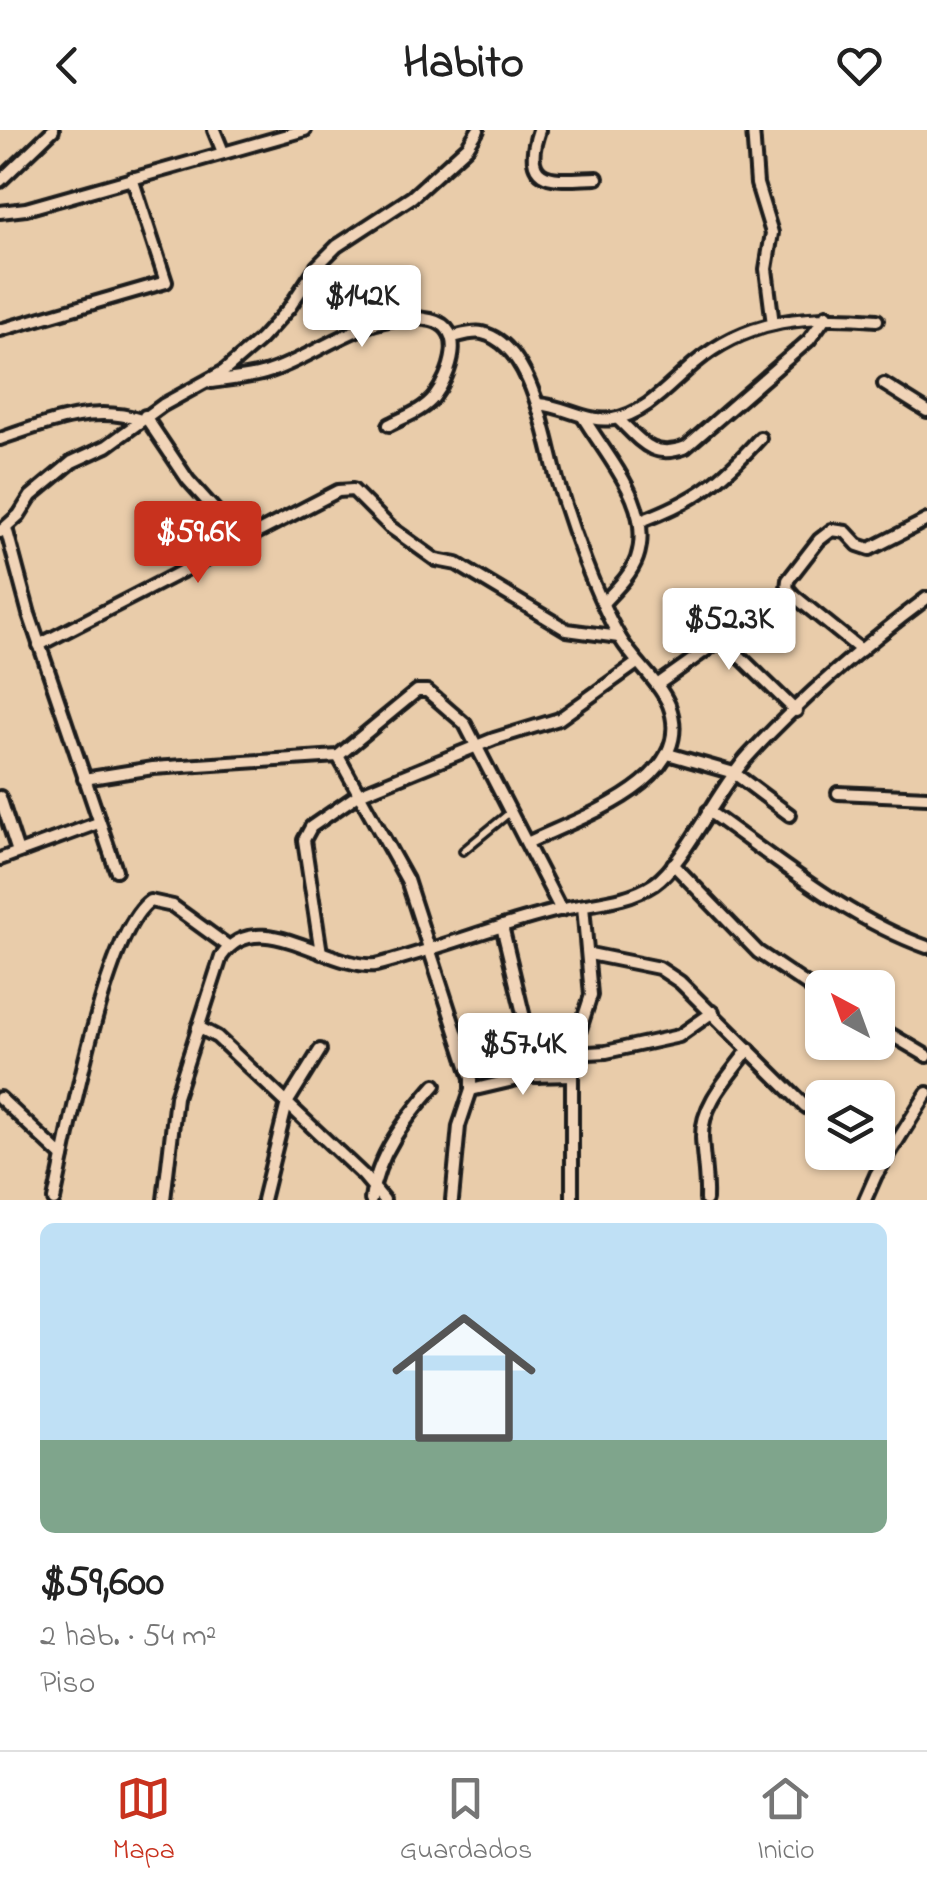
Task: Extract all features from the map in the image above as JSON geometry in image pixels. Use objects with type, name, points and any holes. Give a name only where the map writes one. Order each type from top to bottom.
[{"type":"street","points":[[0,181],[53,130]]},
{"type":"street","points":[[214,130],[224,152]]},
{"type":"street","points":[[0,212],[305,130]]},
{"type":"street","points":[[116,870],[3,530],[31,496],[72,462],[106,446],[143,418],[206,383],[260,340],[337,246],[412,197],[468,146],[478,130]]},
{"type":"street","points":[[539,130],[535,162],[540,175],[548,179],[597,178]]},
{"type":"street","points":[[753,130],[757,184],[772,232],[766,269],[772,324]]},
{"type":"street","points":[[0,330],[166,282],[132,178]]},
{"type":"street","points":[[618,419],[656,450],[668,454],[686,447],[809,340],[827,315]]},
{"type":"street","points":[[538,404],[553,405],[596,421],[618,419],[641,410],[725,341],[772,324],[827,315],[877,320]]},
{"type":"street","points":[[206,383],[267,372],[373,324],[414,318],[435,320],[452,336],[455,348],[435,396],[418,411],[388,424]]},
{"type":"street","points":[[452,336],[481,333],[495,339],[514,357],[538,404],[558,482],[619,637],[668,704],[676,732],[668,754],[632,792],[527,842]]},
{"type":"street","points":[[884,384],[927,411]]},
{"type":"street","points":[[0,439],[62,417],[118,412],[143,418],[188,480],[242,540]]},
{"type":"street","points":[[583,416],[638,508],[642,529],[636,559],[604,602]]},
{"type":"street","points":[[640,521],[700,495],[728,474],[760,438]]},
{"type":"street","points":[[40,645],[338,491],[354,490],[390,527],[436,560],[456,564],[567,630],[619,637]]},
{"type":"street","points":[[861,650],[794,596],[786,588],[788,580],[819,540],[832,530],[846,532],[858,545],[870,549],[927,520]]},
{"type":"street","points":[[164,1200],[176,1097],[228,946],[244,937],[266,935],[358,966],[376,965],[561,910],[630,897],[658,882],[734,773],[796,710],[861,650],[927,598]]},
{"type":"street","points":[[657,686],[716,644],[727,644],[796,710]]},
{"type":"street","points":[[321,953],[304,840],[311,827],[360,794],[478,746],[559,719],[638,663]]},
{"type":"street","points":[[84,779],[152,768],[338,756],[417,691],[427,691],[465,724],[561,910]]},
{"type":"street","points":[[668,754],[734,773],[790,815]]},
{"type":"street","points":[[338,756],[408,880],[471,1078],[459,1126],[452,1200]]},
{"type":"street","points":[[838,794],[927,797]]},
{"type":"street","points":[[0,796],[18,852]]},
{"type":"street","points":[[708,811],[848,908],[892,934],[927,948]]},
{"type":"street","points":[[0,859],[98,823]]},
{"type":"street","points":[[673,864],[758,952],[805,983]]},
{"type":"street","points":[[54,1200],[95,1022],[118,949],[144,904],[158,901],[173,906],[228,946]]},
{"type":"street","points":[[572,1200],[572,1054],[591,995],[583,906]]},
{"type":"street","points":[[502,926],[538,1076]]},
{"type":"street","points":[[590,954],[658,968],[713,1012],[805,1106]]},
{"type":"street","points":[[572,1054],[606,1052],[679,1036],[713,1012]]},
{"type":"street","points":[[198,1027],[217,1037],[384,1200]]},
{"type":"street","points":[[895,1037],[927,1056]]},
{"type":"street","points":[[706,1200],[704,1118],[714,1097],[749,1049]]},
{"type":"street","points":[[263,1200],[287,1104],[320,1050]]},
{"type":"street","points":[[471,1090],[538,1076],[572,1075]]},
{"type":"street","points":[[370,1200],[372,1186],[400,1125],[435,1085]]},
{"type":"street","points":[[895,1144],[927,1093]]},
{"type":"street","points":[[1,1101],[63,1157]]},
{"type":"street","points":[[865,1200],[881,1170]]},
{"type":"lane","points":[[463,851],[511,811]]}]
